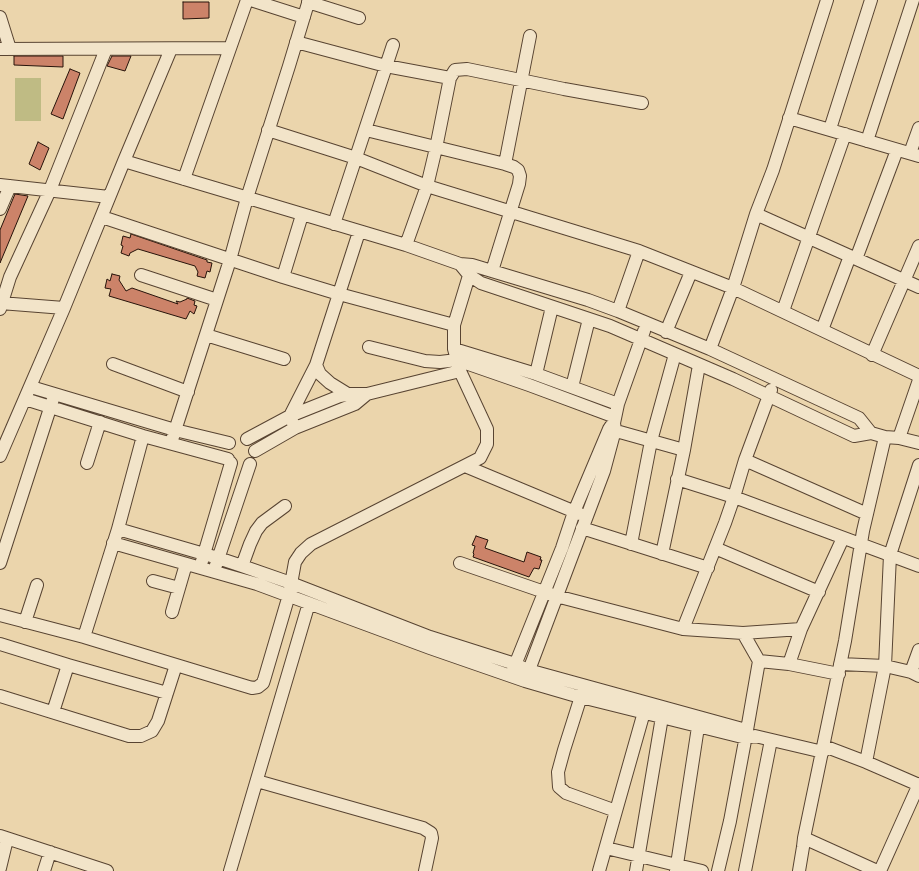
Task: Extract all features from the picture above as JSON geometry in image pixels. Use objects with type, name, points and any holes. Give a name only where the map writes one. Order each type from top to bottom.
[{"type":"street","points":[[184,179],[247,0]]},
{"type":"street","points":[[251,0],[304,17]]},
{"type":"street","points":[[710,349],[733,288],[756,214],[773,170],[827,0]]},
{"type":"street","points":[[830,129],[870,0]]},
{"type":"street","points":[[867,141],[913,0]]},
{"type":"street","points":[[171,443],[230,260],[247,198],[308,1],[359,18]]},
{"type":"street","points":[[0,17],[5,49],[230,48]]},
{"type":"street","points":[[505,164],[530,36]]},
{"type":"street","points":[[296,42],[386,66],[450,78]]},
{"type":"street","points":[[334,224],[393,45]]},
{"type":"street","points":[[64,308],[1,305],[5,276],[50,190],[106,49]]},
{"type":"street","points":[[0,454],[31,387],[172,49]]},
{"type":"street","points":[[406,244],[426,186],[436,148],[450,78],[455,70],[462,69],[642,103]]},
{"type":"street","points":[[789,118],[915,155],[919,128]]},
{"type":"street","points":[[268,130],[356,158],[426,186],[639,251],[733,288],[919,376]]},
{"type":"street","points":[[366,130],[505,164],[514,167],[520,172],[510,212],[492,271]]},
{"type":"street","points":[[783,311],[845,134]]},
{"type":"street","points":[[822,330],[897,150]]},
{"type":"street","points":[[124,161],[359,232],[406,244],[467,268],[492,271],[618,311],[710,349],[859,418],[871,433]]},
{"type":"street","points":[[0,209],[5,185],[109,197]]},
{"type":"street","points":[[283,277],[302,214]]},
{"type":"street","points":[[756,214],[919,287]]},
{"type":"street","points":[[102,217],[283,277],[339,294],[454,325]]},
{"type":"street","points":[[290,416],[316,365],[359,232]]},
{"type":"street","points":[[872,355],[919,246]]},
{"type":"street","points":[[618,311],[639,251]]},
{"type":"street","points":[[467,268],[481,283],[552,306],[641,339],[854,436],[871,433],[919,443]]},
{"type":"street","points":[[0,615],[84,637],[252,688],[261,686],[289,595],[295,562],[301,553],[310,544],[480,458],[487,444],[487,429],[457,360],[454,325],[467,268]]},
{"type":"street","points":[[666,332],[691,272]]},
{"type":"street","points":[[141,275],[217,300]]},
{"type":"street","points":[[536,374],[552,306]]},
{"type":"street","points":[[572,387],[589,319]]},
{"type":"street","points":[[527,675],[604,471],[618,404],[647,323]]},
{"type":"street","points":[[206,335],[284,359]]},
{"type":"street","points":[[369,347],[425,361],[440,362],[457,360],[536,374],[618,404]]},
{"type":"street","points":[[631,544],[651,441],[675,354]]},
{"type":"street","points":[[256,451],[352,399],[457,360],[529,384],[568,400],[613,425],[651,441],[684,450]]},
{"type":"street","points":[[113,364],[188,392]]},
{"type":"street","points":[[316,365],[320,374],[352,399]]},
{"type":"street","points":[[662,554],[684,450],[699,365]]},
{"type":"street","points":[[683,629],[716,548],[745,460],[775,380]]},
{"type":"street","points":[[899,438],[919,380]]},
{"type":"street","points":[[31,387],[175,430],[229,443]]},
{"type":"street","points":[[0,563],[55,394]]},
{"type":"street","points":[[200,568],[229,461],[226,451],[229,443],[238,438],[247,439],[290,416],[340,396],[352,399]]},
{"type":"street","points":[[25,399],[229,461],[240,466],[250,464]]},
{"type":"street","points":[[290,416],[296,428]]},
{"type":"street","points":[[87,463],[100,422]]},
{"type":"street","points":[[513,670],[543,592],[562,548],[574,512],[613,425]]},
{"type":"street","points":[[84,637],[114,543],[143,436]]},
{"type":"street","points":[[799,871],[845,641],[860,544],[885,437]]},
{"type":"street","points":[[214,572],[250,464],[255,456],[256,451],[254,446],[247,439]]},
{"type":"street","points":[[745,460],[867,514]]},
{"type":"street","points":[[866,762],[886,666],[890,555],[919,465]]},
{"type":"street","points":[[465,466],[574,512],[585,523],[631,544],[708,568]]},
{"type":"street","points":[[677,479],[734,497],[919,566]]},
{"type":"street","points":[[242,566],[256,531],[262,523],[285,506]]},
{"type":"street","points":[[118,529],[218,558],[291,583],[581,697],[645,707],[662,717],[698,726],[749,735]]},
{"type":"street","points":[[789,664],[801,629],[843,538]]},
{"type":"street","points":[[114,543],[257,584],[430,648],[513,670]]},
{"type":"street","points":[[716,548],[819,592]]},
{"type":"street","points":[[460,563],[556,596],[683,629],[743,633],[801,629]]},
{"type":"street","points":[[172,612],[186,564]]},
{"type":"street","points":[[153,581],[179,588]]},
{"type":"street","points":[[25,622],[37,585]]},
{"type":"street","points":[[230,871],[309,603]]},
{"type":"street","points":[[718,871],[749,735],[759,661],[743,633]]},
{"type":"street","points":[[0,644],[167,693]]},
{"type":"street","points":[[759,661],[839,669],[886,666],[915,674],[919,650]]},
{"type":"street","points":[[53,712],[68,665]]},
{"type":"street","points":[[0,696],[129,736],[141,736],[152,732],[158,721],[176,665]]},
{"type":"street","points":[[527,675],[584,685],[645,707],[749,735],[823,749],[866,762],[919,784],[879,871],[804,843]]},
{"type":"street","points":[[584,685],[558,772],[559,787],[566,793],[616,812]]},
{"type":"street","points":[[598,871],[606,848],[645,707]]},
{"type":"street","points":[[636,871],[662,717]]},
{"type":"street","points":[[677,868],[698,726]]},
{"type":"street","points":[[745,871],[771,740]]},
{"type":"street","points":[[257,781],[423,828],[431,833],[432,838],[425,871]]},
{"type":"street","points":[[0,868],[4,838],[50,852],[85,868],[107,871]]},
{"type":"street","points":[[804,843],[807,871]]},
{"type":"street","points":[[606,848],[639,856],[677,868],[702,871]]},
{"type":"street","points":[[44,871],[50,852]]},
{"type":"shaded area","points":[[15,78],[41,78],[41,121],[15,121]]},
{"type":"building","points":[[183,2],[209,2],[209,18],[183,19]]},
{"type":"building","points":[[14,56],[63,56],[63,67],[14,65]]},
{"type":"building","points":[[112,56],[131,56],[125,71],[107,66]]},
{"type":"building","points":[[70,69],[80,73],[63,119],[51,114]]},
{"type":"building","points":[[38,142],[49,148],[40,170],[29,164]]},
{"type":"building","points":[[15,194],[28,196],[0,263],[0,230]]},
{"type":"building","points":[[131,234],[207,260],[207,262],[212,263],[210,272],[207,271],[205,278],[197,276],[198,272],[195,266],[138,249],[130,253],[129,256],[121,253],[123,236],[130,238]]},
{"type":"building","points":[[112,274],[120,276],[119,280],[126,291],[132,288],[178,304],[176,301],[180,302],[187,298],[195,301],[194,305],[197,306],[194,314],[190,311],[186,319],[109,296],[111,289],[105,288],[107,279],[110,281]]},
{"type":"building","points":[[476,536],[488,540],[485,548],[524,562],[527,552],[541,557],[540,560],[542,560],[539,569],[534,568],[529,577],[473,557],[475,546],[472,545]]}]
